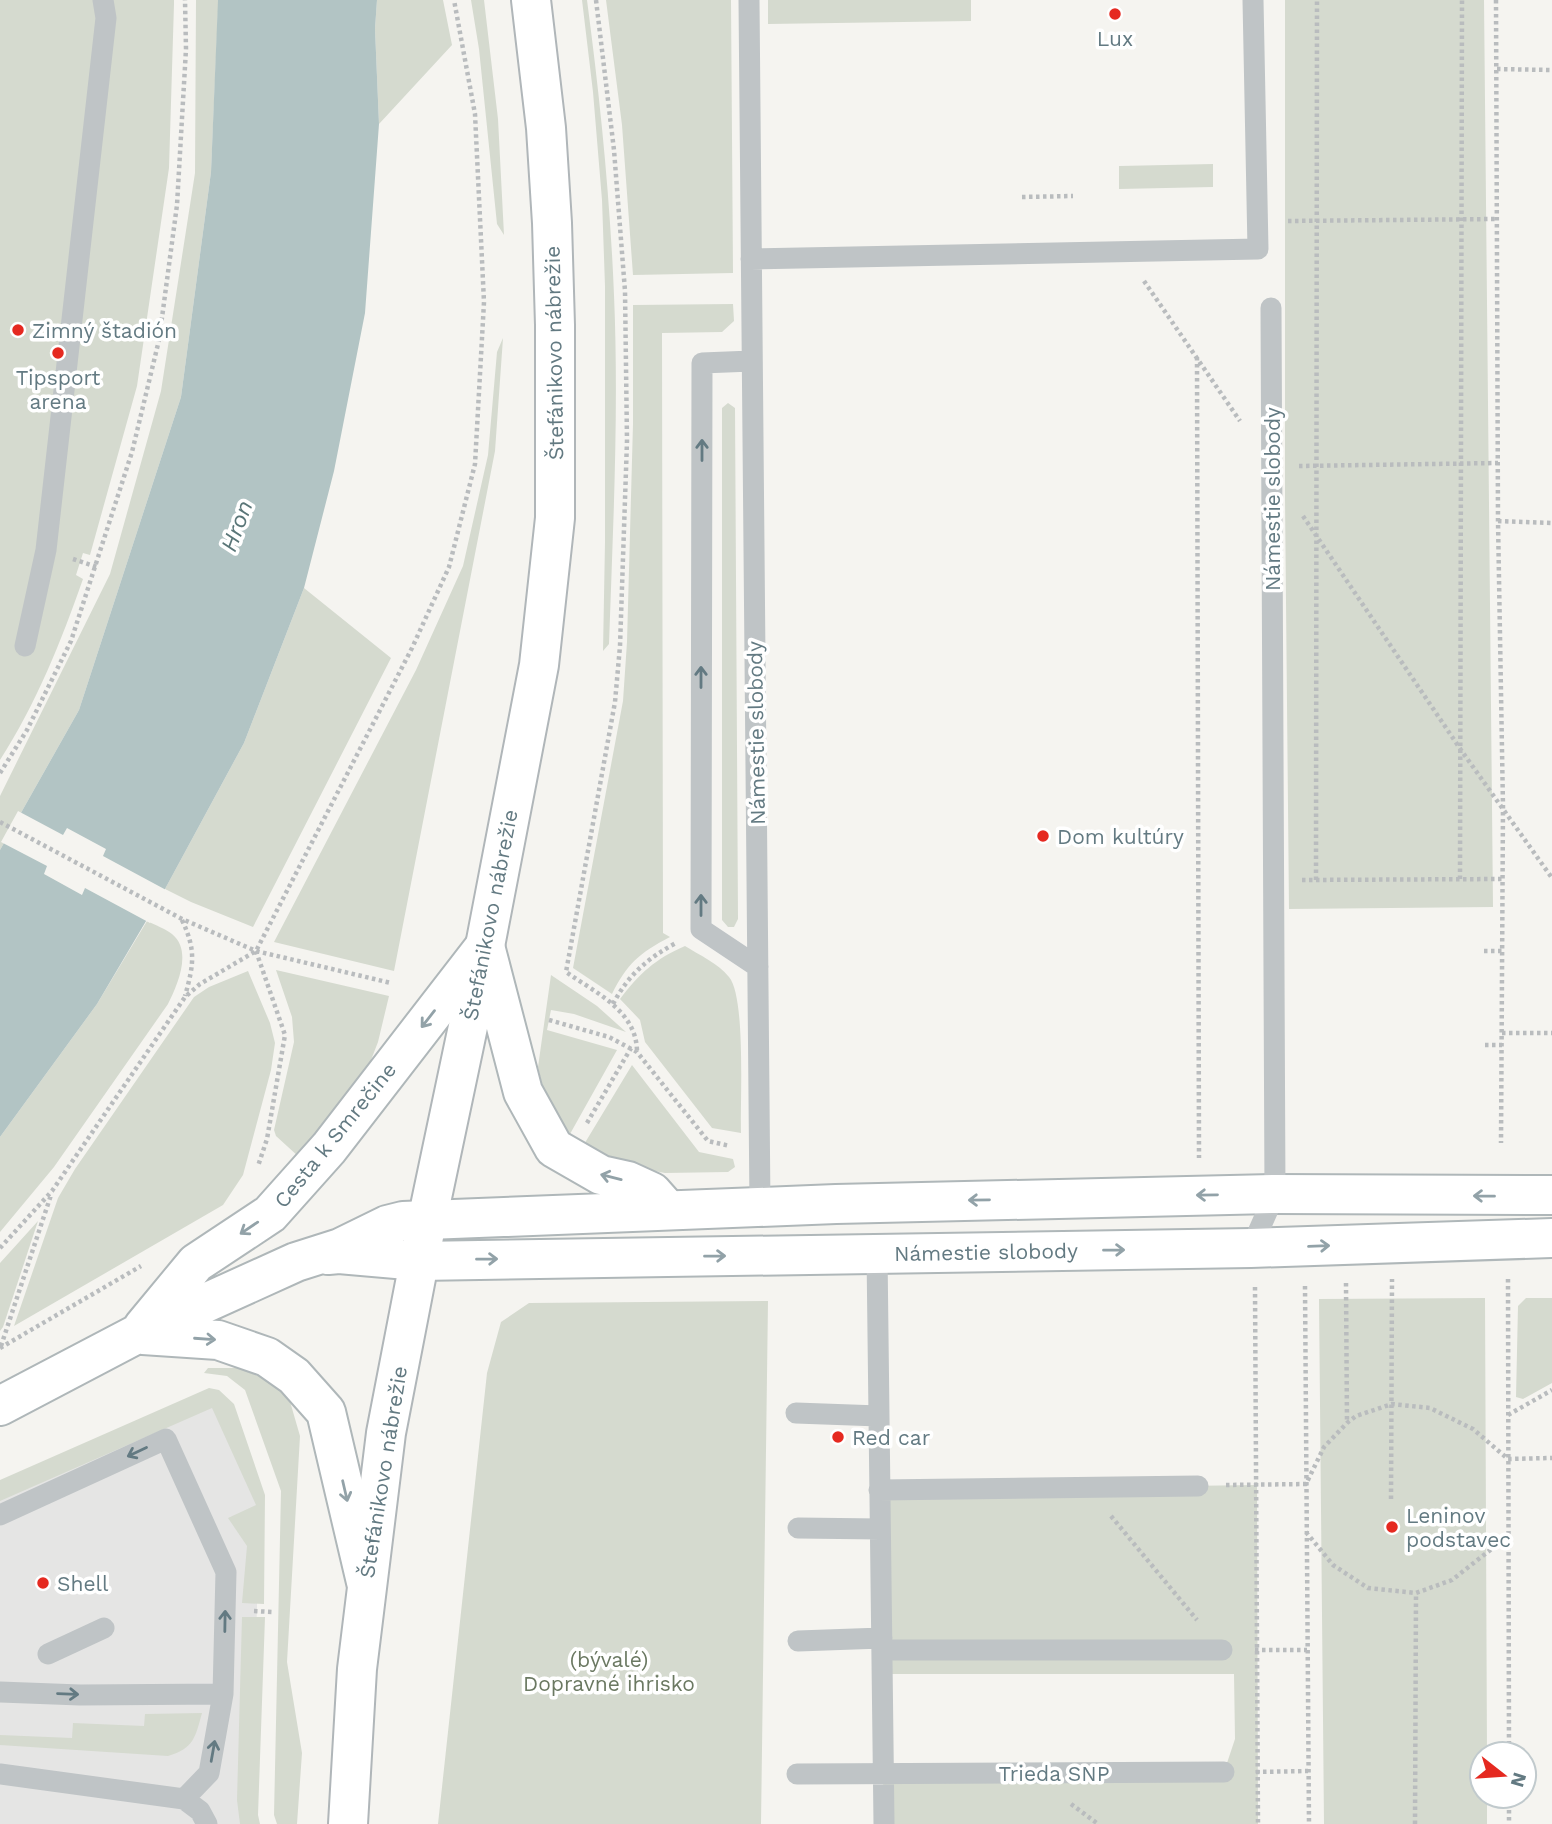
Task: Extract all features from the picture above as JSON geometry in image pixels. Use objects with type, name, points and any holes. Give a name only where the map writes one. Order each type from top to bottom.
[{"type":"street","name":"Štefánikovo nábrežie","points":[[348,1824],[357,1669],[386,1433],[485,946],[538,665],[555,518],[552,223],[546,128],[531,0]]},
{"type":"street","points":[[485,946],[523,1092],[554,1148],[601,1175],[628,1181],[652,1192],[668,1210]]},
{"type":"street","name":"Cesta k Smrečine","points":[[137,1335],[196,1263],[270,1214],[287,1195],[329,1148],[485,946]]},
{"type":"street","points":[[427,1221],[760,1207],[1275,1194],[1552,1195]]},
{"type":"street","name":"Cesta k Smrečine","points":[[0,1406],[137,1335],[296,1262],[340,1248],[387,1225],[403,1221],[427,1221]]},
{"type":"street","name":"Námestie slobody","points":[[419,1261],[877,1253],[1253,1264],[1552,1238]]},
{"type":"street","name":"Cesta k Smrečine","points":[[309,1258],[338,1254],[419,1261]]},
{"type":"street","points":[[137,1335],[218,1340],[267,1357],[294,1376],[326,1412],[366,1582]]},
{"type":"lane","points":[[26,646],[46,550],[106,18],[103,0]]},
{"type":"lane","name":"Námestie slobody","points":[[749,0],[760,1207]]},
{"type":"lane","points":[[751,259],[1258,249],[1253,0]]},
{"type":"lane","name":"Námestie slobody","points":[[1271,308],[1275,1194]]},
{"type":"lane","points":[[752,361],[702,363],[701,929],[758,967]]},
{"type":"lane","points":[[1253,1264],[1275,1194]]},
{"type":"lane","points":[[877,1253],[884,1824]]},
{"type":"lane","points":[[796,1413],[879,1416]]},
{"type":"lane","points":[[0,1515],[166,1438],[226,1572],[223,1694],[209,1773],[184,1799]]},
{"type":"lane","points":[[880,1490],[1198,1486]]},
{"type":"lane","points":[[798,1528],[880,1529]]},
{"type":"lane","points":[[48,1654],[104,1628]]},
{"type":"lane","points":[[798,1640],[1222,1650]]},
{"type":"lane","points":[[0,1692],[80,1695],[223,1694]]},
{"type":"lane","name":"Trieda SNP","points":[[797,1774],[1224,1772]]},
{"type":"lane","points":[[0,1774],[184,1799],[200,1811],[207,1824]]},
{"type":"path","points":[[0,773],[27,730],[71,641],[132,452],[159,340],[177,205],[186,49],[185,0]]},
{"type":"path","points":[[0,1248],[52,1191],[185,997],[200,984],[256,951],[412,648],[449,567],[475,464],[484,302],[475,114],[454,0]]},
{"type":"path","points":[[596,0],[614,150],[625,291],[626,455],[620,646],[615,702],[566,972],[613,1004],[634,1029],[638,1052]]},
{"type":"path","points":[[1316,880],[1317,0]]},
{"type":"path","points":[[1460,879],[1462,0]]},
{"type":"path","points":[[1496,0],[1498,521],[1503,807],[1501,1143]]},
{"type":"path","points":[[1497,69],[1552,70]]},
{"type":"path","points":[[1022,197],[1073,196]]},
{"type":"path","points":[[1257,222],[1497,219]]},
{"type":"path","points":[[1124,252],[1461,750],[1552,877]]},
{"type":"path","points":[[1196,357],[1199,1160]]},
{"type":"path","points":[[1272,467],[1498,463]]},
{"type":"path","points":[[1498,521],[1552,523]]},
{"type":"path","points":[[0,822],[182,919],[256,951],[391,984]]},
{"type":"path","points":[[1273,880],[1503,879]]},
{"type":"path","points":[[182,919],[192,941],[192,971],[185,997]]},
{"type":"path","points":[[613,1004],[633,974],[654,955],[701,929]]},
{"type":"path","points":[[255,1175],[267,1139],[285,1035],[256,951]]},
{"type":"path","points":[[1485,951],[1503,951]]},
{"type":"path","points":[[549,1020],[579,1027],[638,1052],[708,1141],[734,1147]]},
{"type":"path","points":[[1502,1033],[1552,1033]]},
{"type":"path","points":[[1485,1045],[1502,1045]]},
{"type":"path","points":[[568,1156],[631,1048]]},
{"type":"path","points":[[1,1348],[52,1191]]},
{"type":"path","points":[[1253,1264],[1258,1824]]},
{"type":"path","points":[[1,1348],[142,1265]]},
{"type":"path","points":[[1304,1278],[1308,1824]]},
{"type":"path","points":[[1346,1278],[1347,1423]]},
{"type":"path","points":[[1391,1499],[1392,1279]]},
{"type":"path","points":[[1507,1279],[1509,1740]]},
{"type":"path","points":[[1508,1415],[1552,1390]]},
{"type":"path","points":[[1306,1484],[1324,1447],[1347,1423],[1356,1416],[1392,1404],[1430,1408],[1473,1429],[1508,1459],[1552,1458]]},
{"type":"path","points":[[1198,1486],[1306,1484]]},
{"type":"path","points":[[1087,1487],[1222,1650],[1307,1650]]},
{"type":"path","points":[[1306,1532],[1333,1565],[1368,1588],[1416,1593],[1452,1580],[1508,1535]]},
{"type":"path","points":[[1415,1824],[1416,1593]]},
{"type":"path","points":[[263,1612],[272,1612]]},
{"type":"path","points":[[1224,1772],[1308,1772]]},
{"type":"shaded area","points":[[216,1397],[260,1498],[251,1824],[0,1824],[0,1495]]},
{"type":"green space","name":"Tipsport arena","points":[[0,0],[174,0],[169,168],[137,386],[90,555],[83,553],[76,575],[83,579],[75,603],[36,695],[0,760]]},
{"type":"green space","points":[[196,0],[218,0],[218,11],[211,172],[181,397],[79,710],[0,850],[0,796],[110,574],[161,391],[195,173]]},
{"type":"green space","points":[[377,0],[443,0],[452,45],[379,124],[375,29]]},
{"type":"green space","points":[[471,0],[484,0],[498,119],[504,235],[497,224],[479,49]]},
{"type":"green space","points":[[582,0],[587,0],[600,110],[614,295],[614,513],[609,644],[603,651],[605,286],[602,200]]},
{"type":"green space","points":[[606,0],[731,0],[733,273],[633,275],[622,125]]},
{"type":"green space","points":[[768,0],[971,0],[971,21],[768,24]]},
{"type":"green space","points":[[1285,0],[1484,0],[1493,907],[1289,909],[1285,498]]},
{"type":"green space","points":[[1213,164],[1213,187],[1119,189],[1119,166]]},
{"type":"green space","points":[[733,304],[734,321],[722,332],[662,333],[663,933],[670,937],[635,960],[612,994],[573,968],[623,701],[633,424],[633,305]]},
{"type":"green space","points":[[503,338],[495,451],[394,971],[274,942],[416,670],[463,566],[488,455],[497,352]]},
{"type":"green space","points":[[728,403],[735,408],[738,919],[734,927],[728,927],[722,920],[722,408]]},
{"type":"green space","points":[[304,588],[391,658],[253,927],[165,889],[244,743]]},
{"type":"green space","points":[[147,921],[172,934],[182,950],[181,969],[172,997],[54,1167],[0,1232],[0,1137],[97,1004]]},
{"type":"green space","points":[[685,946],[719,968],[729,977],[734,988],[740,1027],[741,1133],[712,1128],[645,1042],[640,1020],[620,999],[649,968]]},
{"type":"green space","points":[[276,970],[389,996],[378,1042],[364,1078],[299,1157],[276,1136],[274,1130],[294,1042],[292,1017]]},
{"type":"green space","points":[[248,971],[270,1023],[275,1043],[271,1070],[243,1175],[223,1205],[14,1326],[58,1198],[75,1169],[194,997],[209,987]]},
{"type":"green space","points":[[551,975],[597,1006],[626,1032],[574,1014],[551,1010],[547,1030],[617,1050],[570,1134],[546,1101],[538,1067]]},
{"type":"green space","points":[[632,1065],[699,1152],[733,1159],[735,1167],[728,1172],[665,1173],[624,1165],[583,1146]]},
{"type":"green space","points":[[38,1221],[3,1327],[0,1331],[0,1263]]},
{"type":"green space","points":[[1485,1298],[1487,1740],[1468,1740],[1468,1810],[1487,1810],[1487,1824],[1324,1824],[1319,1299]]},
{"type":"green space","points":[[1526,1298],[1552,1298],[1552,1383],[1523,1399],[1516,1397],[1518,1306]]},
{"type":"green space","name":"(bývalé) Dopravné ihrisko","points":[[768,1301],[761,1824],[438,1824],[487,1373],[501,1322],[529,1303]]},
{"type":"green space","points":[[208,1368],[238,1368],[266,1379],[289,1398],[300,1436],[287,1662],[302,1753],[297,1824],[277,1824],[274,1815],[281,1491],[245,1390],[227,1376],[204,1373]]},
{"type":"green space","points":[[209,1388],[219,1390],[234,1404],[265,1495],[264,1604],[242,1603],[247,1546],[228,1518],[256,1505],[212,1408],[0,1501],[0,1480]]},
{"type":"green space","points":[[1257,1485],[1258,1824],[884,1824],[883,1773],[1224,1772],[1235,1739],[1234,1674],[882,1674],[879,1490]]},
{"type":"green space","points":[[242,1617],[265,1617],[258,1815],[260,1824],[240,1824],[237,1800]]},
{"type":"green space","points":[[202,1713],[192,1741],[177,1753],[168,1756],[0,1745],[0,1735],[72,1738],[73,1723],[144,1726],[145,1714]]},
{"type":"water","name":"Hron","points":[[218,0],[377,0],[375,29],[379,124],[365,313],[334,471],[304,588],[244,743],[165,889],[97,1004],[0,1137],[0,850],[79,710],[181,397],[211,172]]},
{"type":"pier","points":[[18,811],[63,835],[67,828],[106,849],[103,856],[168,891],[150,923],[85,888],[82,895],[44,874],[47,866],[1,842]]},
{"type":"place","name":"Lux","points":[[1115,14]]},
{"type":"place","name":"Zimný štadión","points":[[18,330]]},
{"type":"place","name":"Tipsport arena","points":[[58,353]]},
{"type":"place","name":"Dom kultúry","points":[[1043,836]]},
{"type":"place","name":"Red car","points":[[838,1437]]},
{"type":"place","name":"Leninov podstavec","points":[[1392,1527]]},
{"type":"place","name":"Shell","points":[[43,1583]]}]
